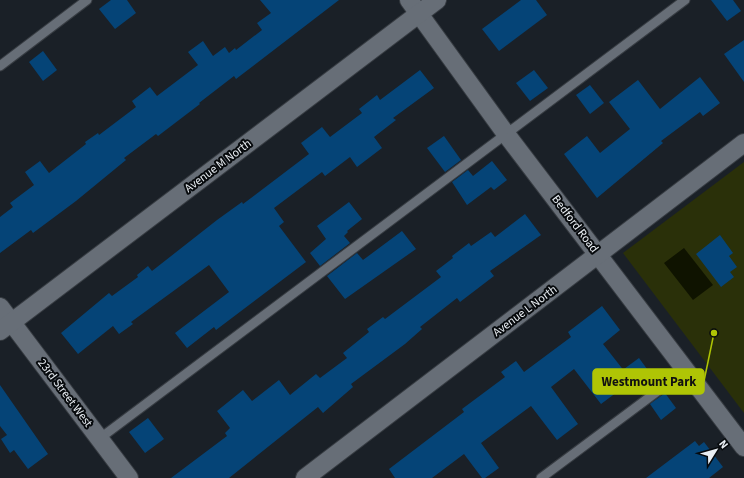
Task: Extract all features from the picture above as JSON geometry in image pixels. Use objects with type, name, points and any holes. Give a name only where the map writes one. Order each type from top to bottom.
[{"type":"street","name":"Avenue M North","points":[[6,327],[414,7],[437,0]]},
{"type":"street","name":"Bedford Road","points":[[414,7],[506,134],[744,447]]},
{"type":"street","name":"Avenue L North","points":[[305,478],[744,143]]},
{"type":"street","name":"23rd Street West","points":[[0,307],[6,327],[99,439],[129,478]]},
{"type":"lane","points":[[0,66],[87,0]]},
{"type":"lane","points":[[99,439],[685,0]]},
{"type":"lane","points":[[541,478],[686,370]]},
{"type":"green space","points":[[744,162],[744,413],[623,253]]},
{"type":"shaded area","points":[[684,248],[713,285],[693,300],[664,263]]},
{"type":"building","points":[[111,0],[127,0],[136,13],[115,29],[99,9]]},
{"type":"building","points":[[260,0],[339,0],[236,79],[234,76],[158,136],[156,134],[124,158],[126,160],[76,201],[33,233],[31,230],[0,253],[0,217],[13,207],[10,203],[34,185],[25,172],[40,161],[49,173],[86,144],[85,142],[98,133],[99,135],[136,107],[132,101],[150,87],[157,96],[198,65],[188,52],[203,41],[213,56],[225,47],[229,53],[235,48],[236,50],[262,30],[257,23],[271,13]]},
{"type":"building","points":[[521,0],[536,0],[547,15],[499,51],[482,29]]},
{"type":"building","points":[[711,0],[733,0],[741,11],[727,21]]},
{"type":"building","points":[[744,40],[744,82],[724,54]]},
{"type":"building","points":[[43,51],[57,70],[43,81],[29,62]]},
{"type":"building","points":[[420,70],[434,88],[393,118],[396,120],[374,137],[382,148],[357,167],[350,157],[325,176],[322,172],[274,208],[284,222],[279,226],[306,262],[216,330],[214,327],[187,348],[175,333],[229,292],[209,265],[131,322],[133,324],[119,334],[113,326],[78,354],[61,333],[109,293],[112,296],[138,277],[137,275],[148,266],[152,271],[217,220],[242,202],[243,204],[309,154],[301,143],[322,127],[330,137],[362,113],[359,109],[377,95],[380,100]]},
{"type":"building","points":[[534,70],[548,88],[530,101],[516,83]]},
{"type":"building","points":[[700,77],[720,103],[703,116],[700,112],[661,141],[663,143],[597,198],[564,154],[587,136],[600,153],[630,129],[609,102],[638,80],[660,109]]},
{"type":"building","points":[[590,85],[604,103],[590,114],[576,95]]},
{"type":"building","points":[[444,136],[461,160],[445,172],[427,148]]},
{"type":"building","points":[[492,161],[507,180],[494,190],[491,187],[467,205],[452,182],[468,170],[473,176]]},
{"type":"building","points":[[349,202],[362,219],[347,231],[348,232],[344,236],[350,243],[320,266],[310,253],[326,239],[317,226]]},
{"type":"building","points":[[525,214],[541,235],[490,271],[494,276],[460,302],[457,298],[420,327],[422,329],[405,344],[351,384],[353,387],[323,413],[318,407],[229,478],[171,478],[227,436],[225,433],[230,428],[217,411],[243,390],[252,401],[279,380],[290,395],[316,374],[320,378],[347,358],[343,353],[369,332],[367,329],[383,317],[385,319],[441,277],[436,271],[453,258],[452,256],[469,243],[471,246],[491,232],[495,237]]},
{"type":"building","points":[[402,231],[416,249],[345,299],[327,276],[357,253],[363,260]]},
{"type":"building","points":[[720,235],[733,253],[729,256],[737,267],[730,272],[734,277],[721,287],[696,254]]},
{"type":"building","points":[[602,306],[620,330],[603,344],[632,381],[601,404],[574,369],[551,387],[578,424],[557,440],[531,406],[481,443],[499,468],[485,478],[482,478],[464,454],[432,478],[395,478],[389,469],[464,412],[462,409],[505,377],[501,372],[516,361],[524,372],[571,337],[568,332]]},
{"type":"building","points":[[639,358],[658,384],[643,394],[624,369]]},
{"type":"building","points":[[0,385],[48,454],[28,469],[14,450],[10,453],[1,439],[7,435],[0,426]]},
{"type":"building","points":[[665,393],[676,408],[661,420],[650,404]]},
{"type":"building","points":[[148,418],[164,439],[145,453],[129,432]]},
{"type":"building","points":[[695,441],[699,446],[704,442],[723,467],[709,478],[646,478]]},
{"type":"place","name":"Westmount Park","points":[[714,333]]}]
